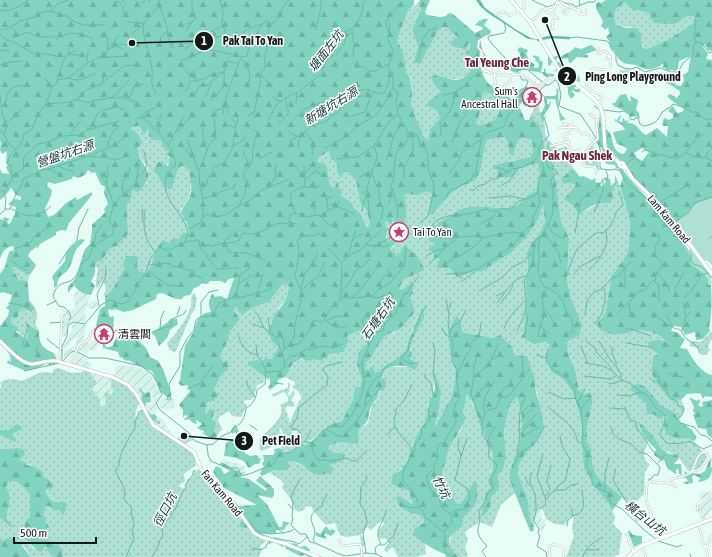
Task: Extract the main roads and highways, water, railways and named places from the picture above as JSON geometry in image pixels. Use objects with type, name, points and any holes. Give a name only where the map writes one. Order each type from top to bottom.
[{"type":"main road","name":"Lam Kam Road","points":[[511,0],[530,22],[554,64],[563,74],[597,103],[602,111],[605,147],[609,153],[635,182],[662,207],[712,272]]},
{"type":"main road","name":"Fan Kam Road","points":[[0,341],[26,363],[33,364],[49,360],[61,362],[112,377],[128,385],[137,395],[153,425],[194,452],[201,469],[232,501],[254,533],[318,557]]},
{"type":"main road","points":[[628,557],[633,551],[641,546],[712,519]]},
{"type":"water","points":[[476,0],[480,0],[485,8],[515,29],[531,38],[540,40],[528,39],[488,13]]},
{"type":"waterway","points":[[0,10],[7,11],[18,7],[28,0]]},
{"type":"waterway","points":[[52,11],[57,4],[69,0]]},
{"type":"waterway","points":[[118,0],[123,7],[124,13]]},
{"type":"waterway","points":[[122,0],[126,4]]},
{"type":"waterway","points":[[141,4],[145,0]]},
{"type":"waterway","points":[[132,34],[143,25],[150,14],[160,7],[159,0]]},
{"type":"waterway","points":[[187,30],[196,18],[192,8],[192,0]]},
{"type":"waterway","points":[[208,43],[226,33],[222,24],[223,13],[220,0]]},
{"type":"waterway","points":[[271,24],[276,20],[282,8],[289,0]]},
{"type":"waterway","points":[[316,30],[321,8],[321,0]]},
{"type":"waterway","name":"塘面左坑","points":[[268,120],[277,104],[297,93],[321,74],[327,59],[337,53],[344,44],[346,35],[352,33],[352,29],[359,20],[363,3],[366,0]]},
{"type":"waterway","points":[[377,9],[380,0]]},
{"type":"waterway","points":[[532,0],[547,7],[554,5],[557,1],[572,4],[576,7],[588,2],[594,2],[596,0]]},
{"type":"waterway","points":[[579,0],[580,5]]},
{"type":"waterway","points":[[114,7],[117,1]]},
{"type":"waterway","points":[[370,219],[367,190],[370,176],[376,162],[377,155],[374,146],[388,123],[398,113],[396,101],[398,93],[393,87],[393,74],[388,67],[393,51],[388,40],[389,33],[385,21],[399,4]]},
{"type":"waterway","points":[[160,7],[167,26],[168,37],[174,48]]},
{"type":"waterway","points":[[0,30],[9,28],[20,21],[35,17],[38,13],[51,11],[67,16],[73,21],[83,25],[104,25]]},
{"type":"waterway","points":[[388,18],[390,27],[389,32]]},
{"type":"waterway","points":[[696,20],[694,36],[696,42]]},
{"type":"waterway","points":[[215,111],[226,107],[226,96],[240,60],[242,57],[247,56],[249,47],[261,25],[267,21],[270,24]]},
{"type":"waterway","points":[[503,21],[505,32],[489,36],[488,38],[492,44],[512,68],[517,70],[528,70],[546,85]]},
{"type":"waterway","points":[[128,22],[143,23]]},
{"type":"waterway","points":[[187,24],[192,22]]},
{"type":"waterway","points":[[143,25],[151,65],[152,84],[156,94]]},
{"type":"waterway","points":[[239,36],[246,30],[261,25]]},
{"type":"waterway","points":[[248,116],[255,111],[262,70],[265,69],[265,55],[267,49],[266,39],[270,25]]},
{"type":"waterway","points":[[185,49],[197,39],[222,26]]},
{"type":"waterway","points":[[414,63],[419,57],[422,40],[429,30],[435,29],[436,26]]},
{"type":"waterway","points":[[12,27],[17,34],[21,35],[27,33],[41,37],[54,36],[56,39],[69,33],[82,34],[93,39]]},
{"type":"waterway","points":[[329,43],[351,29]]},
{"type":"waterway","points":[[161,45],[161,37],[167,31]]},
{"type":"waterway","points":[[352,33],[354,45],[353,56]]},
{"type":"waterway","points":[[0,34],[6,40],[16,43],[31,52],[56,56]]},
{"type":"waterway","points":[[5,209],[6,198],[4,195],[12,179],[11,166],[7,164],[10,155],[19,147],[24,134],[32,129],[37,116],[46,104],[52,87],[57,83],[57,80],[68,78],[89,62],[104,55],[119,35]]},
{"type":"waterway","points":[[538,40],[549,37],[569,38]]},
{"type":"waterway","points":[[569,38],[577,37],[607,41],[616,54],[616,61],[618,65],[631,69],[637,67],[645,72],[660,68],[671,72],[678,72],[683,63],[694,54],[693,47],[696,42],[702,43],[709,53],[712,52]]},
{"type":"waterway","points":[[108,38],[107,50],[121,44],[130,45]]},
{"type":"waterway","points":[[244,43],[248,41],[251,42]]},
{"type":"waterway","points":[[480,41],[482,50],[490,62],[487,66]]},
{"type":"waterway","points":[[171,48],[172,42]]},
{"type":"waterway","points":[[186,42],[193,43]]},
{"type":"waterway","points":[[118,47],[123,49]]},
{"type":"waterway","points":[[69,49],[68,54],[78,55]]},
{"type":"waterway","points":[[87,63],[88,51],[90,49]]},
{"type":"waterway","points":[[0,50],[9,51]]},
{"type":"waterway","points":[[57,80],[65,57],[75,50]]},
{"type":"waterway","points":[[181,60],[208,50],[242,57]]},
{"type":"waterway","points":[[100,58],[126,56]]},
{"type":"waterway","points":[[242,60],[247,67],[250,76],[247,88]]},
{"type":"waterway","points":[[0,65],[22,61]]},
{"type":"waterway","points":[[194,96],[199,86],[207,85],[224,72],[228,61],[238,64]]},
{"type":"waterway","points":[[355,68],[363,66],[369,71],[376,71],[388,64]]},
{"type":"waterway","points":[[47,104],[70,102],[78,99],[86,90],[102,84],[124,66],[134,65]]},
{"type":"waterway","points":[[185,70],[190,76],[197,79]]},
{"type":"waterway","points":[[195,70],[196,78]]},
{"type":"waterway","points":[[449,173],[459,161],[461,153],[481,139],[485,133],[504,127],[508,115],[514,110],[517,103],[524,98],[525,88],[528,82],[527,80],[522,80],[517,70]]},
{"type":"waterway","points":[[183,91],[187,90],[190,82],[204,79],[212,74],[224,72],[223,88],[211,100]]},
{"type":"waterway","name":"新塘坑右源","points":[[290,141],[304,133],[311,126],[326,122],[332,115],[338,113],[343,105],[350,103],[356,97],[362,96],[369,90],[380,94],[385,92],[389,81],[390,72]]},
{"type":"waterway","points":[[441,135],[440,123],[451,109],[454,101],[454,92],[465,86],[475,75],[484,72]]},
{"type":"waterway","points":[[68,78],[79,80],[95,73]]},
{"type":"waterway","points":[[103,81],[104,75]]},
{"type":"waterway","points":[[262,76],[272,85]]},
{"type":"waterway","points":[[45,78],[51,87]]},
{"type":"waterway","points":[[109,98],[114,96],[129,80]]},
{"type":"waterway","points":[[461,282],[512,246],[533,222],[533,217],[540,203],[538,181],[544,169],[542,161],[543,157],[538,151],[541,144],[549,136],[543,116],[548,108],[544,96],[540,90],[555,80],[558,82],[561,95],[559,105],[580,114],[595,137],[599,145],[601,169],[616,169],[620,171],[627,183],[647,199],[659,219],[691,254],[691,261],[702,267],[712,278]]},
{"type":"waterway","points":[[128,98],[132,94],[133,88],[143,84]]},
{"type":"waterway","points":[[206,96],[211,84]]},
{"type":"waterway","points":[[3,106],[5,105],[10,89],[17,86],[29,86]]},
{"type":"waterway","points":[[325,148],[347,136],[359,125],[375,116],[389,97],[393,88]]},
{"type":"waterway","points":[[296,116],[302,110],[317,104],[334,100],[340,96],[353,92],[366,89],[369,90]]},
{"type":"waterway","points":[[452,142],[460,122],[466,114],[467,107],[474,100],[477,94],[475,89]]},
{"type":"waterway","points":[[296,103],[297,93]]},
{"type":"waterway","points":[[346,122],[352,116],[365,112],[371,96],[374,93]]},
{"type":"waterway","points":[[443,95],[454,93]]},
{"type":"waterway","points":[[0,96],[2,112],[6,124],[4,134],[9,144],[16,149]]},
{"type":"waterway","name":"塘面左坑","points":[[273,97],[276,100],[281,101]]},
{"type":"waterway","points":[[79,100],[88,103],[102,99],[125,98],[138,103]]},
{"type":"waterway","points":[[278,123],[288,114],[286,99]]},
{"type":"waterway","points":[[604,110],[619,112],[624,111],[630,115],[630,119],[634,120],[635,118],[638,118],[640,124],[643,126],[650,125],[655,122],[662,112],[667,108],[670,108],[673,104],[692,112],[697,112],[705,120],[712,119]]},
{"type":"waterway","points":[[227,105],[231,108]]},
{"type":"waterway","points":[[594,106],[598,109]]},
{"type":"waterway","points":[[13,177],[14,174],[23,170],[24,157],[38,144],[52,141],[61,136],[81,135],[93,124],[97,114],[103,110],[117,107],[125,110]]},
{"type":"waterway","points":[[155,108],[144,113],[144,118],[158,132]]},
{"type":"waterway","points":[[227,108],[228,113]]},
{"type":"waterway","points":[[6,122],[13,118],[21,109]]},
{"type":"waterway","points":[[223,114],[224,109]]},
{"type":"waterway","points":[[162,113],[158,120],[159,133],[172,150],[176,162],[175,166],[169,170],[166,175],[166,191],[187,229],[185,241]]},
{"type":"waterway","points":[[253,113],[255,118]]},
{"type":"waterway","points":[[140,114],[143,118]]},
{"type":"waterway","points":[[398,114],[413,141],[413,151],[404,167],[404,179]]},
{"type":"waterway","points":[[169,144],[184,116]]},
{"type":"waterway","points":[[201,191],[207,184],[207,180],[214,168],[225,162],[230,153],[233,146],[236,124],[238,121],[237,116]]},
{"type":"waterway","points":[[137,118],[143,118]]},
{"type":"waterway","points":[[177,131],[181,129],[181,127],[190,118]]},
{"type":"waterway","points":[[199,171],[209,145],[216,138],[214,118]]},
{"type":"waterway","points":[[231,118],[236,123]]},
{"type":"waterway","points":[[70,134],[82,119]]},
{"type":"waterway","points":[[87,130],[119,121]]},
{"type":"waterway","points":[[203,121],[203,136],[207,150]]},
{"type":"waterway","points":[[229,125],[236,128]]},
{"type":"waterway","points":[[386,160],[395,133],[402,125]]},
{"type":"waterway","points":[[107,146],[112,133],[119,127]]},
{"type":"waterway","points":[[203,217],[208,214],[216,217],[225,215],[239,206],[245,193],[247,181],[243,176],[252,161],[253,148],[257,134],[257,132],[252,128]]},
{"type":"waterway","points":[[0,130],[4,134]]},
{"type":"waterway","points":[[306,132],[313,142],[312,155]]},
{"type":"waterway","points":[[408,132],[417,135],[420,144],[426,150],[428,156],[428,169],[433,182],[434,190],[428,216],[420,223]]},
{"type":"waterway","name":"新塘坑右源","points":[[290,133],[297,136]]},
{"type":"waterway","points":[[398,218],[397,204],[391,185],[394,179],[396,153],[408,140],[408,133]]},
{"type":"waterway","points":[[685,153],[698,137],[703,134]]},
{"type":"waterway","points":[[232,146],[242,141],[247,135]]},
{"type":"waterway","points":[[299,148],[298,143],[301,135]]},
{"type":"waterway","name":"營盤坑右源","points":[[5,209],[10,209],[24,178],[43,170],[99,152],[118,143],[124,138]]},
{"type":"waterway","points":[[187,139],[199,173],[203,199],[203,217],[200,223],[188,229]]},
{"type":"waterway","points":[[445,199],[450,190],[471,180],[476,170],[481,141]]},
{"type":"waterway","points":[[337,159],[358,157],[374,146]]},
{"type":"waterway","points":[[706,157],[712,148]]},
{"type":"waterway","points":[[186,149],[189,154],[193,155]]},
{"type":"waterway","points":[[642,152],[645,150],[677,159],[686,153],[695,157],[706,158],[712,162]]},
{"type":"waterway","points":[[69,320],[71,317],[69,312],[64,307],[59,306],[53,297],[54,292],[60,285],[74,278],[79,272],[82,262],[89,258],[92,249],[98,243],[113,234],[114,226],[109,222],[112,211],[118,199],[135,184],[137,177],[144,171],[147,165],[144,151]]},
{"type":"waterway","points":[[244,151],[244,156],[250,164]]},
{"type":"waterway","points":[[259,159],[272,152]]},
{"type":"waterway","points":[[470,190],[474,190],[478,186],[485,184],[492,179],[496,179],[512,169],[523,167],[535,160],[538,153]]},
{"type":"waterway","points":[[88,156],[115,160],[124,157]]},
{"type":"waterway","points":[[504,329],[507,321],[513,313],[526,300],[524,281],[533,263],[534,244],[537,239],[543,235],[553,213],[553,188],[551,187],[551,181],[557,173],[556,170],[548,167],[544,157]]},
{"type":"waterway","points":[[626,165],[629,161],[635,158],[641,162]]},
{"type":"waterway","points":[[137,177],[139,160]]},
{"type":"waterway","points":[[292,162],[305,179]]},
{"type":"waterway","points":[[268,187],[275,179],[276,164]]},
{"type":"waterway","points":[[58,166],[74,172]]},
{"type":"waterway","points":[[109,166],[107,169],[108,174],[106,183],[114,205]]},
{"type":"waterway","points":[[304,166],[304,177]]},
{"type":"waterway","points":[[295,213],[291,201],[292,193],[304,187],[305,180],[320,167]]},
{"type":"waterway","points":[[123,194],[122,183],[129,173],[130,168]]},
{"type":"waterway","points":[[493,168],[500,168],[508,172]]},
{"type":"waterway","points":[[49,169],[61,175]]},
{"type":"waterway","points":[[304,176],[310,169]]},
{"type":"waterway","points":[[360,177],[373,169]]},
{"type":"waterway","points":[[501,186],[509,181],[518,169]]},
{"type":"waterway","points":[[575,233],[581,199],[596,188],[603,179],[607,179],[608,176],[606,171]]},
{"type":"waterway","points":[[316,172],[321,174]]},
{"type":"waterway","points":[[101,173],[101,176],[106,183]]},
{"type":"waterway","points":[[372,173],[375,183],[378,186],[383,209],[381,220]]},
{"type":"waterway","points":[[239,206],[249,201],[262,190],[289,179]]},
{"type":"waterway","points":[[594,213],[603,191],[603,181]]},
{"type":"waterway","points":[[203,199],[234,188],[235,184]]},
{"type":"waterway","points":[[661,202],[682,188],[690,185]]},
{"type":"waterway","points":[[305,187],[315,188],[320,186]]},
{"type":"waterway","points":[[0,190],[5,192]]},
{"type":"waterway","points":[[389,203],[392,190]]},
{"type":"waterway","points":[[362,193],[367,191]]},
{"type":"waterway","points":[[568,275],[568,270],[577,249],[593,235],[599,232],[603,233],[611,226],[616,212],[623,205],[619,191]]},
{"type":"waterway","points":[[419,240],[437,220],[448,216],[468,214],[486,209],[491,211],[497,211],[503,208],[509,210],[519,201],[538,193]]},
{"type":"waterway","points":[[362,211],[367,195]]},
{"type":"waterway","points":[[326,196],[328,209]]},
{"type":"waterway","points":[[327,201],[329,197],[332,196]]},
{"type":"waterway","points":[[489,198],[510,196],[524,199]]},
{"type":"waterway","points":[[676,221],[689,212],[694,203],[712,197]]},
{"type":"waterway","points":[[315,199],[314,212],[316,214]]},
{"type":"waterway","points":[[337,206],[339,201]]},
{"type":"waterway","points":[[328,206],[332,203]]},
{"type":"waterway","points":[[11,209],[32,216],[43,212],[51,206]]},
{"type":"waterway","points":[[62,361],[62,347],[67,336],[68,325],[74,322],[85,324],[101,305],[110,300],[122,304],[128,302],[147,270],[150,259],[160,247],[168,250],[183,245],[185,242],[197,240],[204,245],[213,246],[235,242],[239,240],[243,233],[257,233],[274,225],[282,223],[286,224],[289,222],[290,215],[295,213],[309,217],[314,215],[321,216],[328,210],[337,207],[354,214]]},
{"type":"waterway","points":[[59,264],[71,246],[77,241],[79,228],[88,209]]},
{"type":"waterway","points":[[142,209],[143,221]]},
{"type":"waterway","name":"營盤坑右源","points":[[0,214],[5,210]]},
{"type":"waterway","points":[[144,210],[144,227],[146,235],[149,243],[156,253]]},
{"type":"waterway","points":[[481,224],[492,218],[497,211]]},
{"type":"waterway","points":[[321,216],[328,224],[339,229]]},
{"type":"waterway","points":[[289,222],[296,224]]},
{"type":"waterway","points":[[94,245],[96,233],[102,224]]},
{"type":"waterway","points":[[548,226],[554,234],[564,239]]},
{"type":"waterway","points":[[13,250],[31,242],[34,237],[49,227]]},
{"type":"waterway","points":[[340,299],[342,262],[349,255],[360,250],[382,229]]},
{"type":"waterway","points":[[354,237],[355,230]]},
{"type":"waterway","points":[[589,269],[598,260],[605,248],[607,240],[606,230]]},
{"type":"waterway","points":[[223,243],[235,231]]},
{"type":"waterway","points":[[425,237],[427,231]]},
{"type":"waterway","points":[[426,256],[445,248],[457,238],[461,237],[473,236],[482,238],[513,232],[523,234]]},
{"type":"waterway","points":[[545,232],[558,252],[561,263]]},
{"type":"waterway","points":[[290,345],[290,342],[294,338],[295,324],[301,300],[301,290],[295,276],[299,248],[297,240],[305,235],[312,236],[320,233],[326,237]]},
{"type":"waterway","points":[[349,254],[353,238],[363,234]]},
{"type":"waterway","points":[[630,313],[629,303],[637,292],[645,290],[650,283],[655,280],[657,272],[661,269],[662,263],[655,252],[656,246],[660,239],[658,234]]},
{"type":"waterway","points":[[709,239],[712,236]]},
{"type":"waterway","points":[[374,246],[390,238]]},
{"type":"waterway","points":[[440,238],[457,238]]},
{"type":"waterway","points":[[538,337],[540,324],[543,319],[544,311],[542,301],[546,289],[541,282],[538,271],[538,248],[540,238]]},
{"type":"waterway","points":[[445,264],[468,251],[482,239]]},
{"type":"waterway","points":[[199,242],[202,250],[213,265],[218,269],[238,268]]},
{"type":"waterway","points":[[225,244],[228,251],[247,254],[264,260]]},
{"type":"waterway","points":[[366,245],[383,247],[389,245]]},
{"type":"waterway","points":[[266,372],[280,371],[285,367],[282,351],[290,345],[299,344],[310,329],[312,322],[314,320],[320,322],[323,321],[331,308],[339,300],[343,298],[373,296],[378,290],[390,283],[404,266],[406,248]]},
{"type":"waterway","points":[[429,265],[444,248]]},
{"type":"waterway","points":[[329,249],[341,262]]},
{"type":"waterway","points":[[479,291],[503,277],[512,267],[523,262],[532,252]]},
{"type":"waterway","points":[[301,289],[305,273],[311,266],[318,253]]},
{"type":"waterway","points":[[573,275],[581,266],[600,256]]},
{"type":"waterway","points":[[342,291],[349,283],[356,270],[363,266],[369,259]]},
{"type":"waterway","points":[[11,261],[26,270]]},
{"type":"waterway","points":[[302,290],[318,277],[325,262]]},
{"type":"waterway","points":[[585,315],[587,301],[594,292],[600,290],[611,279],[620,275],[625,267],[631,262]]},
{"type":"waterway","points":[[149,265],[168,263],[173,266],[193,271],[197,276],[202,278]]},
{"type":"waterway","points":[[353,297],[381,265]]},
{"type":"waterway","points":[[99,306],[97,294],[105,279],[106,267]]},
{"type":"waterway","points":[[232,298],[237,292],[240,275],[250,268]]},
{"type":"waterway","points":[[625,268],[625,288]]},
{"type":"waterway","points":[[379,289],[381,281],[390,269]]},
{"type":"waterway","points":[[147,270],[167,285],[179,286]]},
{"type":"waterway","points":[[446,274],[466,273],[475,270]]},
{"type":"waterway","points":[[657,272],[669,287],[669,291]]},
{"type":"waterway","points":[[685,298],[688,293],[692,291],[702,274],[708,273]]},
{"type":"waterway","points":[[257,293],[263,274]]},
{"type":"waterway","points":[[459,278],[463,274]]},
{"type":"waterway","points":[[674,291],[683,274]]},
{"type":"waterway","points":[[240,283],[252,275]]},
{"type":"waterway","name":"石塘右坑","points":[[327,429],[331,426],[341,427],[354,412],[361,398],[364,384],[362,362],[372,339],[376,333],[383,330],[385,323],[395,314],[404,294],[408,293],[411,286],[419,276]]},
{"type":"waterway","points":[[497,303],[512,283],[525,276]]},
{"type":"waterway","points":[[655,280],[655,283],[659,285],[659,301]]},
{"type":"waterway","points":[[171,400],[169,384],[180,366],[180,352],[194,330],[196,320],[201,316],[209,317],[219,303],[232,298],[238,298],[270,290],[272,287],[271,281]]},
{"type":"waterway","points":[[501,304],[512,289],[513,283]]},
{"type":"waterway","points":[[545,287],[556,293],[564,303],[566,311],[573,323],[573,331],[569,333]]},
{"type":"waterway","points":[[595,324],[601,316],[604,307],[604,288]]},
{"type":"waterway","points":[[201,315],[201,302],[209,292],[218,290]]},
{"type":"waterway","points":[[496,296],[504,292]]},
{"type":"waterway","points":[[371,296],[376,298],[386,295]]},
{"type":"waterway","name":"竹坑","points":[[446,299],[449,315],[448,322],[450,336],[453,343],[452,361],[458,371],[457,381],[460,398],[456,403],[453,414],[456,418],[456,423],[444,442],[438,445],[438,459],[434,465],[434,469],[427,475],[427,481],[431,491],[438,494],[442,508],[451,514],[452,523],[444,531],[444,549],[447,554],[455,557]]},
{"type":"waterway","points":[[47,305],[56,301]]},
{"type":"waterway","points":[[449,309],[451,302]]},
{"type":"waterway","points":[[517,331],[524,314],[526,302]]},
{"type":"waterway","points":[[8,303],[24,306],[32,312]]},
{"type":"waterway","points":[[617,313],[629,303]]},
{"type":"waterway","points":[[682,331],[686,316],[683,303]]},
{"type":"waterway","points":[[685,309],[688,304]]},
{"type":"waterway","points":[[177,315],[180,307]]},
{"type":"waterway","points":[[365,405],[367,392],[375,379],[380,376],[387,366],[404,355],[408,350],[409,342],[423,309]]},
{"type":"waterway","points":[[545,309],[554,324]]},
{"type":"waterway","points":[[94,329],[106,330],[109,333],[114,333],[116,330],[120,331],[132,328],[152,332],[171,326],[172,319],[184,314],[186,310]]},
{"type":"waterway","points":[[450,332],[454,325],[459,323],[466,310]]},
{"type":"waterway","points":[[160,328],[161,318],[164,311]]},
{"type":"waterway","points":[[255,312],[264,328],[276,338],[281,350]]},
{"type":"waterway","points":[[687,316],[690,312]]},
{"type":"waterway","points":[[365,329],[362,321],[368,313]]},
{"type":"waterway","points":[[525,335],[528,319],[526,313]]},
{"type":"waterway","points":[[369,346],[365,329],[370,324],[373,314]]},
{"type":"waterway","points":[[666,314],[673,328],[679,329],[686,338],[697,346],[700,353]]},
{"type":"waterway","points":[[326,320],[342,316]]},
{"type":"waterway","points":[[653,318],[656,316],[671,327]]},
{"type":"waterway","points":[[268,318],[270,331]]},
{"type":"waterway","points":[[325,320],[335,327],[346,327]]},
{"type":"waterway","points":[[50,323],[64,322]]},
{"type":"waterway","points":[[459,370],[466,355],[470,351],[471,343],[479,337],[481,323]]},
{"type":"waterway","points":[[253,324],[263,328]]},
{"type":"waterway","points":[[541,326],[550,334]]},
{"type":"waterway","points":[[442,328],[449,337]]},
{"type":"waterway","points":[[626,329],[631,329],[651,336]]},
{"type":"waterway","points":[[22,347],[27,330]]},
{"type":"waterway","points":[[279,330],[279,334],[284,340],[285,348]]},
{"type":"waterway","points":[[238,333],[246,350],[257,355]]},
{"type":"waterway","points":[[47,339],[62,351]]},
{"type":"waterway","points":[[586,340],[595,348],[596,352],[609,365],[612,371],[622,380],[631,384],[648,396],[655,407],[665,415],[665,421],[660,434],[666,443],[678,444],[689,441],[703,449],[712,445]]},
{"type":"waterway","points":[[599,341],[615,365]]},
{"type":"waterway","points":[[418,507],[416,496],[403,481],[403,471],[415,450],[415,445],[422,435],[421,428],[430,420],[428,409],[431,406],[430,401],[438,392],[433,373],[435,351],[433,343]]},
{"type":"waterway","points":[[626,343],[654,349]]},
{"type":"waterway","points":[[285,362],[291,356],[295,356],[307,349],[322,346],[333,348],[342,344]]},
{"type":"waterway","points":[[474,376],[482,371],[489,363],[498,344]]},
{"type":"waterway","points":[[63,361],[71,352],[76,351],[89,358],[105,358],[141,366],[152,374],[157,383],[162,395],[156,403],[160,410],[188,432],[195,441],[207,445],[213,444],[241,423],[246,408],[251,405],[256,396],[257,390],[265,384],[266,372],[257,355],[256,345]]},
{"type":"waterway","points":[[38,358],[36,349],[39,346]]},
{"type":"waterway","points":[[581,346],[588,364]]},
{"type":"waterway","points":[[612,347],[612,353],[616,366],[621,374],[621,378]]},
{"type":"waterway","points":[[546,358],[548,349]]},
{"type":"waterway","points":[[476,355],[471,394],[477,412],[482,420],[482,434],[489,448],[488,457],[497,465],[491,480],[493,489],[487,493],[486,500],[479,511],[480,521],[478,532],[479,536],[487,546],[482,551],[486,557]]},
{"type":"waterway","points":[[490,361],[500,355]]},
{"type":"waterway","name":"橫台山坑","points":[[537,355],[546,358],[552,369],[566,377],[575,390],[575,398],[581,409],[583,434],[582,443],[587,454]]},
{"type":"waterway","points":[[500,399],[510,395],[522,379],[522,357]]},
{"type":"waterway","points":[[401,358],[410,364],[414,363]]},
{"type":"waterway","points":[[298,446],[297,440],[300,436],[300,432],[297,429],[292,429],[291,427],[297,418],[299,407],[327,385],[328,377],[323,369],[326,366],[342,362]]},
{"type":"waterway","points":[[24,371],[60,363]]},
{"type":"waterway","points":[[585,363],[603,366],[611,370]]},
{"type":"waterway","points":[[187,389],[199,384],[213,366]]},
{"type":"waterway","points":[[524,374],[530,370]]},
{"type":"waterway","points":[[654,370],[658,373],[660,385],[666,389],[668,396],[677,401],[678,406],[683,407],[684,411],[677,419]]},
{"type":"waterway","points":[[668,373],[683,377]]},
{"type":"waterway","points":[[425,374],[425,378],[431,383],[433,395]]},
{"type":"waterway","points":[[584,376],[611,379],[616,376]]},
{"type":"waterway","points":[[482,420],[488,410],[496,408],[500,399],[499,397],[504,388],[511,383],[511,379]]},
{"type":"waterway","points":[[651,379],[655,382],[660,382]]},
{"type":"waterway","points":[[485,414],[483,407],[485,397],[495,380]]},
{"type":"waterway","points":[[608,384],[622,380]]},
{"type":"waterway","points":[[247,381],[247,385],[255,397]]},
{"type":"waterway","points":[[474,400],[488,381]]},
{"type":"waterway","points":[[273,383],[283,384]]},
{"type":"waterway","points":[[412,385],[403,402],[396,409],[394,422],[395,427],[411,448],[412,452]]},
{"type":"waterway","points":[[207,445],[208,455],[211,461],[227,468],[238,468],[241,476],[252,473],[273,464],[279,454],[292,452],[304,441],[311,443],[317,439],[323,430],[329,431],[338,436],[344,436],[361,415],[365,406],[381,387]]},
{"type":"waterway","points":[[578,402],[585,389]]},
{"type":"waterway","points":[[548,392],[564,399],[575,398]]},
{"type":"waterway","points":[[617,395],[629,396],[641,392]]},
{"type":"waterway","points":[[581,409],[590,398],[589,394]]},
{"type":"waterway","points":[[513,468],[518,455],[517,451],[520,438],[520,411],[522,403],[526,397]]},
{"type":"waterway","points":[[520,413],[528,407]]},
{"type":"waterway","points":[[548,407],[570,426],[576,435],[578,442],[581,443]]},
{"type":"waterway","points":[[625,407],[631,421],[635,421],[638,431],[641,433],[653,452],[661,458]]},
{"type":"waterway","points":[[610,408],[625,409]]},
{"type":"waterway","points":[[519,424],[526,414],[532,409]]},
{"type":"waterway","points":[[126,557],[134,538],[132,533],[134,523],[131,506],[126,502],[124,497],[125,490],[115,470],[119,466],[120,457],[124,446],[135,429],[135,422],[139,412],[143,410]]},
{"type":"waterway","points":[[519,431],[538,413]]},
{"type":"waterway","points":[[673,415],[681,423],[694,427],[701,435],[706,436],[712,441]]},
{"type":"waterway","points":[[520,434],[527,426],[533,423]]},
{"type":"waterway","points":[[250,425],[257,430]]},
{"type":"waterway","points":[[487,442],[492,431],[497,426]]},
{"type":"waterway","points":[[518,455],[533,444],[545,426]]},
{"type":"waterway","points":[[388,435],[391,430],[396,427]]},
{"type":"waterway","points":[[521,437],[539,427]]},
{"type":"waterway","points":[[611,427],[613,434],[619,439],[631,444],[639,452],[647,454],[660,467],[658,475],[654,475],[651,479],[649,479],[649,483]]},
{"type":"waterway","points":[[306,440],[311,431]]},
{"type":"waterway","points":[[547,499],[550,494],[565,481],[570,459],[562,446],[560,436]]},
{"type":"waterway","points":[[461,456],[467,438]]},
{"type":"waterway","points":[[451,514],[455,511],[466,508],[470,498],[468,489],[455,480],[461,456],[458,447],[459,439]]},
{"type":"waterway","points":[[311,444],[313,452],[318,460],[331,461],[347,458],[356,461],[367,450]]},
{"type":"waterway","name":"橫台山坑","points":[[591,449],[587,455],[588,459],[586,465],[592,474],[594,486],[609,493],[610,503],[622,509],[656,539]]},
{"type":"waterway","points":[[543,454],[537,476],[546,500],[545,505],[536,511],[534,521],[539,529],[538,533],[540,536],[537,546],[546,552],[547,557]]},
{"type":"waterway","points":[[658,463],[665,455]]},
{"type":"waterway","points":[[605,491],[605,474],[609,458]]},
{"type":"waterway","points":[[546,496],[550,489],[547,481],[551,465]]},
{"type":"waterway","points":[[616,469],[613,480],[635,513],[637,521]]},
{"type":"waterway","name":"徑口坑","points":[[152,557],[163,535],[163,526],[172,516],[172,513],[175,510],[186,487],[185,485],[192,476],[194,470]]},
{"type":"waterway","points":[[532,472],[530,484],[535,494],[536,511]]},
{"type":"waterway","points":[[366,475],[367,479],[361,487],[360,504],[365,512],[367,522],[363,533],[366,553],[376,554]]},
{"type":"waterway","points":[[525,477],[528,484],[531,486]]},
{"type":"waterway","points":[[300,479],[291,496],[293,503],[293,518],[291,525],[300,534],[306,534],[310,542],[314,543]]},
{"type":"waterway","points":[[557,490],[565,490],[571,485],[578,484]]},
{"type":"waterway","points":[[572,516],[580,512],[582,509],[582,490]]},
{"type":"waterway","points":[[327,495],[322,506],[315,511],[311,518],[315,530],[313,539],[315,543],[346,556],[366,553]]},
{"type":"waterway","points":[[288,504],[293,509]]},
{"type":"waterway","points":[[401,504],[410,508],[418,507],[424,512],[424,517],[444,531]]},
{"type":"waterway","points":[[567,526],[568,520],[573,516],[571,508]]},
{"type":"waterway","points":[[382,557],[376,554],[375,548],[381,543],[378,530],[386,510]]},
{"type":"waterway","points":[[249,520],[256,530],[269,534],[283,533]]},
{"type":"waterway","points":[[273,522],[283,533],[294,529]]},
{"type":"waterway","points":[[380,545],[384,545],[394,535],[398,523]]},
{"type":"waterway","points":[[274,538],[299,544],[307,537]]},
{"type":"waterway","points":[[583,557],[585,551],[602,537]]},
{"type":"waterway","points":[[251,550],[254,548],[260,550],[266,547],[270,541]]},
{"type":"waterway","name":"橫台山坑","points":[[658,541],[677,547],[682,545]]},
{"type":"waterway","points":[[587,550],[599,549]]},
{"type":"place","name":"Ping Long Playground","points":[[545,20]]},
{"type":"place","name":"Pak Tai To Yan","points":[[132,43]]},
{"type":"place","name":"Sum's Ancestral Hall","points":[[532,97]]},
{"type":"place","name":"Tai To Yan","points":[[399,232]]},
{"type":"place","name":"清雲閣","points":[[104,334]]},
{"type":"place","name":"Pet Field","points":[[184,436]]},
{"type":"district","name":"Tai Yeung Che","points":[[497,62]]},
{"type":"district","name":"Pak Ngau Shek","points":[[577,155]]}]
